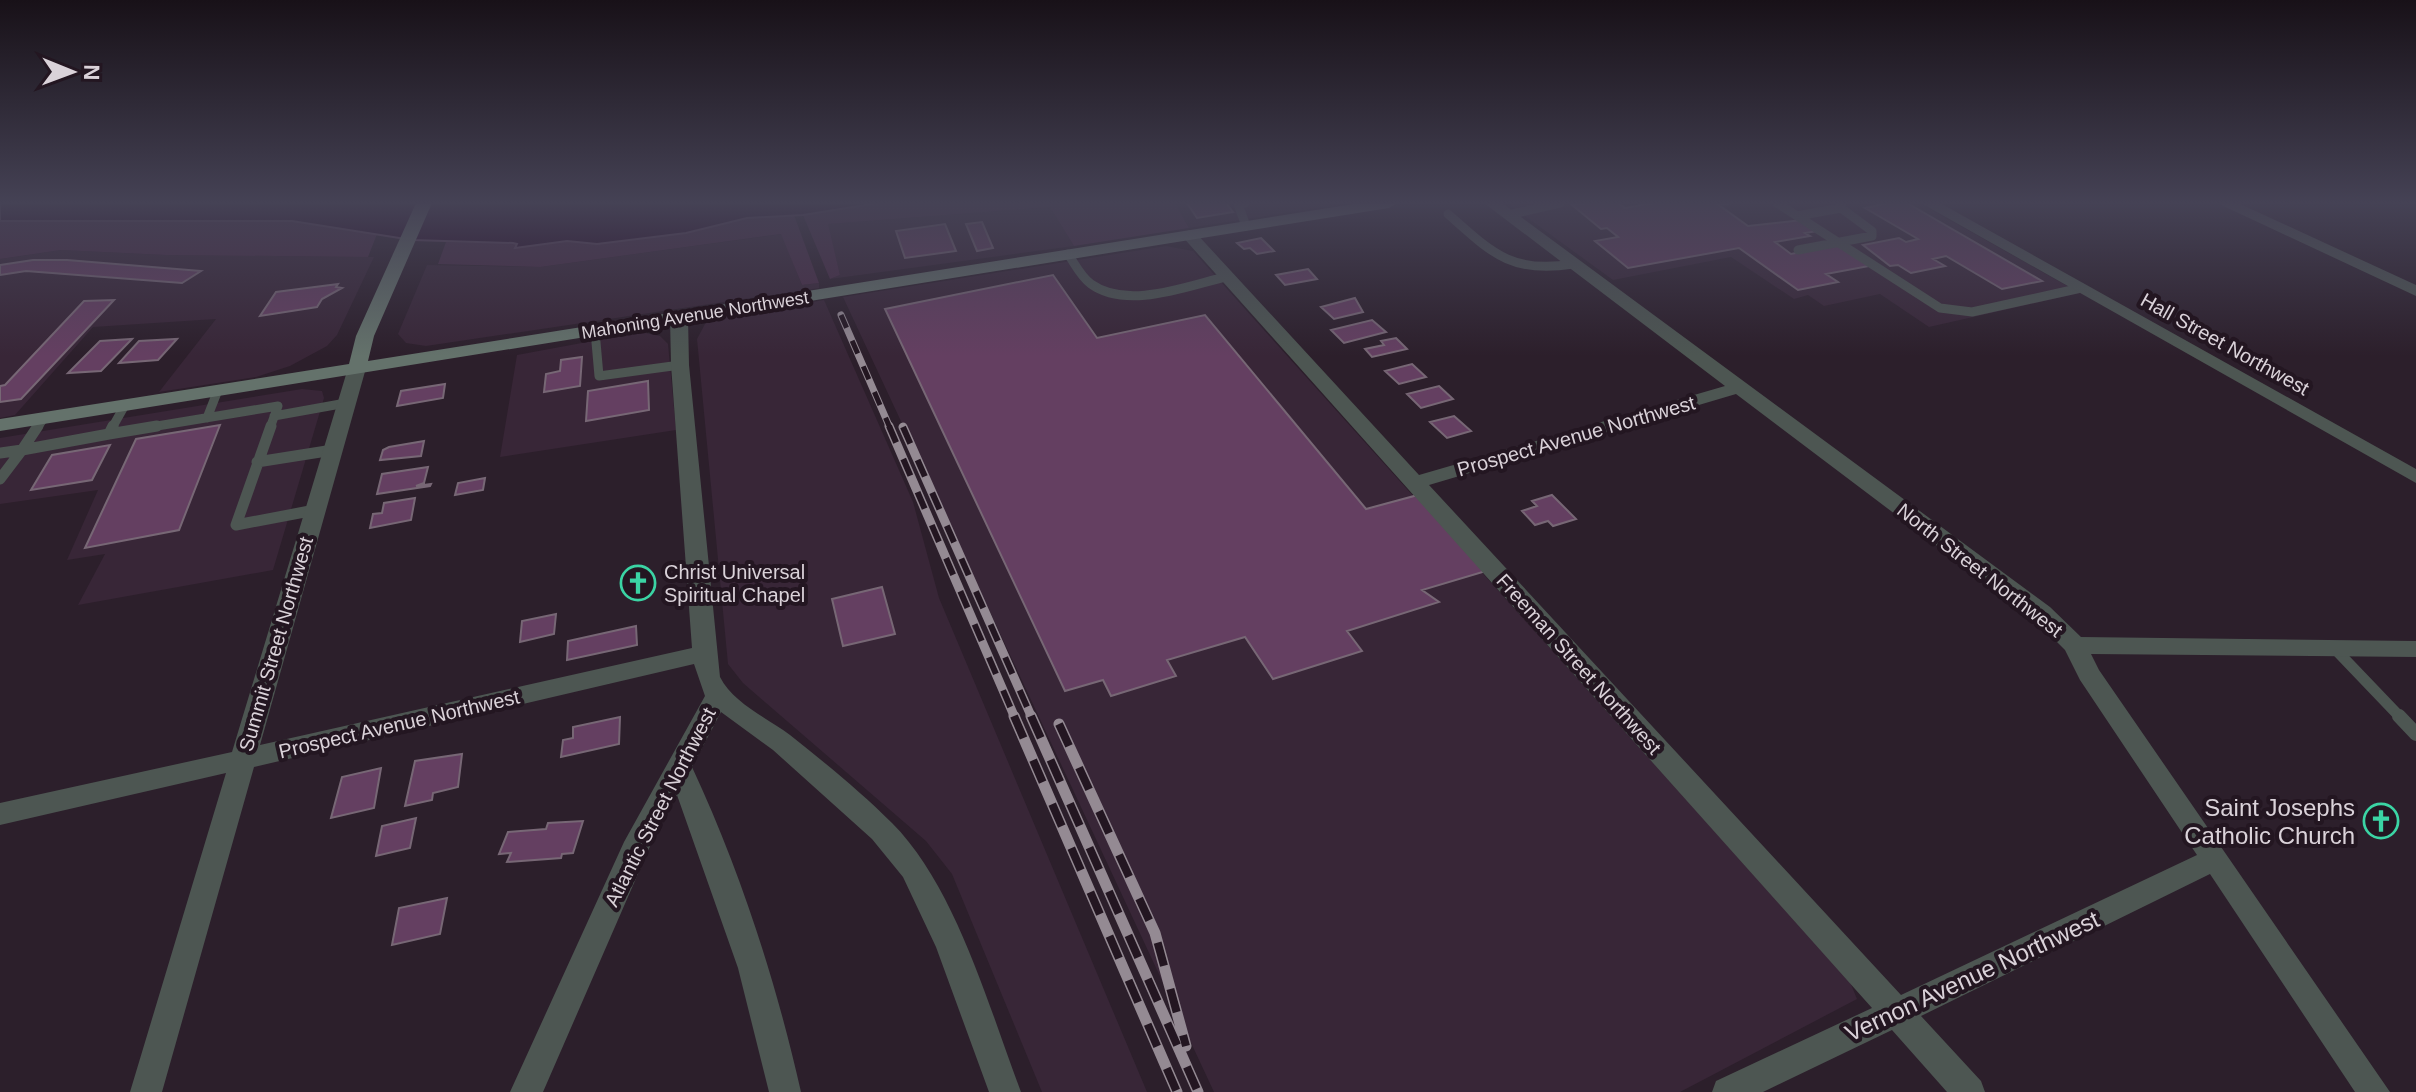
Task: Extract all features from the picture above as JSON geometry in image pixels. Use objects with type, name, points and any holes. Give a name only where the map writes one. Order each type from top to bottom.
[{"type":"main road","name":"Summit Street Northwest","points":[[357,368],[365,336],[400,254]]},
{"type":"main road","name":"Mahoning Avenue Northwest","points":[[0,425],[1068,254]]},
{"type":"street","name":"Freeman Street Northwest","points":[[1205,254],[1969,1092]]},
{"type":"street","name":"North Street Northwest","points":[[1560,254],[2042,613],[2075,645],[2089,674],[2374,1092]]},
{"type":"street","name":"Hall Street Northwest","points":[[2020,254],[2416,477]]},
{"type":"street","points":[[2336,254],[2416,291]]},
{"type":"street","name":"Atlantic Street Northwest","points":[[526,1092],[638,842],[717,696],[708,677],[704,653],[680,365],[679,317]]},
{"type":"street","name":"Summit Street Northwest","points":[[146,1092],[357,368]]},
{"type":"street","name":"Prospect Avenue Northwest","points":[[1413,483],[1738,388]]},
{"type":"street","points":[[2075,645],[2416,649]]},
{"type":"street","name":"Prospect Avenue Northwest","points":[[0,814],[704,653]]},
{"type":"street","points":[[717,696],[782,743],[860,811],[882,831],[914,869],[951,947],[1005,1092]]},
{"type":"street","points":[[680,769],[727,883],[759,981],[785,1092]]},
{"type":"street","name":"Vernon Avenue Northwest","points":[[1728,1092],[2090,921],[2182,873],[2216,860]]},
{"type":"lane","points":[[1068,254],[1090,283],[1102,290],[1148,296],[1225,277]]},
{"type":"lane","points":[[1495,254],[1507,264],[1553,268],[1573,264]]},
{"type":"lane","points":[[1856,254],[1940,308],[1957,311],[1972,312],[2081,288]]},
{"type":"lane","points":[[595,331],[599,376],[680,365]]},
{"type":"lane","points":[[207,418],[218,390]]},
{"type":"lane","points":[[274,416],[346,403]]},
{"type":"lane","points":[[109,434],[125,405]]},
{"type":"lane","points":[[0,453],[278,406],[236,525],[315,510]]},
{"type":"lane","points":[[0,479],[44,418]]},
{"type":"lane","points":[[257,462],[333,450]]},
{"type":"lane","points":[[2335,649],[2416,734]]},
{"type":"shaded area","points":[[0,254],[34,254],[0,259]]},
{"type":"shaded area","points":[[34,254],[374,257],[337,335],[327,346],[290,366],[256,377],[159,392],[216,319],[93,327],[15,415],[0,418],[0,259]]},
{"type":"shaded area","points":[[144,254],[369,254],[368,257]]},
{"type":"shaded area","points":[[442,254],[635,254],[540,267],[438,264]]},
{"type":"shaded area","points":[[636,254],[790,254],[802,285],[819,283],[819,288],[426,346],[406,343],[398,334],[427,265],[540,267]]},
{"type":"shaded area","points":[[789,254],[808,254],[819,283],[802,285]]},
{"type":"shaded area","points":[[819,254],[835,254],[840,275],[830,279]]},
{"type":"shaded area","points":[[835,254],[1015,254],[830,279],[840,275]]},
{"type":"shaded area","points":[[1116,254],[1196,254],[1850,982],[1857,999],[1680,1092],[1214,1092],[843,297]]},
{"type":"shaded area","points":[[1577,254],[2010,254],[2080,293],[1929,327],[1880,294],[1824,306],[1808,295],[1794,299],[1731,257],[1613,280]]},
{"type":"shaded area","points":[[824,300],[913,502],[939,598],[1147,1092],[1042,1092],[952,874],[926,841],[743,683],[728,664],[697,339],[705,324],[713,319]]},
{"type":"shaded area","points":[[641,332],[660,336],[668,344],[676,430],[500,457],[517,355]]},
{"type":"shaded area","points":[[302,389],[322,391],[324,398],[273,570],[78,605],[105,554],[67,560],[98,490],[0,504],[0,438]]},
{"type":"building","points":[[904,254],[934,254],[905,258]]},
{"type":"building","points":[[1611,254],[1706,254],[1628,268]]},
{"type":"building","points":[[1747,254],[1851,254],[1869,266],[1826,274],[1838,282],[1798,290]]},
{"type":"building","points":[[1875,254],[1995,254],[2042,281],[2002,289],[1946,256],[1933,259],[1945,266],[1911,273],[1898,265],[1890,266]]},
{"type":"building","points":[[33,260],[201,271],[182,283],[26,271],[0,275],[0,265]]},
{"type":"building","points":[[1308,269],[1317,279],[1285,285],[1276,275]]},
{"type":"building","points":[[1053,275],[1097,338],[1205,315],[1366,509],[1418,495],[1486,571],[1422,590],[1439,602],[1347,631],[1362,651],[1273,679],[1245,637],[1167,660],[1176,676],[1111,696],[1103,680],[1065,691],[885,309]]},
{"type":"building","points":[[338,284],[336,287],[342,288],[322,299],[317,307],[260,316],[276,292]]},
{"type":"building","points":[[1355,298],[1363,312],[1334,319],[1321,307]]},
{"type":"building","points":[[114,300],[21,399],[0,402],[0,386],[5,385],[84,301]]},
{"type":"building","points":[[1372,320],[1386,332],[1344,343],[1331,330]]},
{"type":"building","points":[[1396,338],[1407,349],[1372,357],[1365,349],[1384,345],[1381,341]]},
{"type":"building","points":[[132,339],[101,371],[68,373],[100,341]]},
{"type":"building","points":[[177,339],[158,360],[119,363],[139,341]]},
{"type":"building","points":[[582,357],[580,386],[544,392],[546,374],[560,371],[561,360]]},
{"type":"building","points":[[1412,364],[1426,377],[1399,384],[1385,371]]},
{"type":"building","points":[[648,381],[649,410],[586,421],[588,391]]},
{"type":"building","points":[[445,384],[443,398],[397,406],[401,391]]},
{"type":"building","points":[[1439,386],[1453,399],[1421,408],[1407,394]]},
{"type":"building","points":[[1454,416],[1471,431],[1447,438],[1430,422]]},
{"type":"building","points":[[220,425],[179,530],[85,548],[136,439]]},
{"type":"building","points":[[424,441],[421,456],[380,460],[383,450],[389,447]]},
{"type":"building","points":[[110,445],[92,480],[31,490],[52,455]]},
{"type":"building","points":[[428,467],[424,483],[416,486],[430,486],[377,494],[382,474]]},
{"type":"building","points":[[485,478],[483,490],[455,495],[458,483]]},
{"type":"building","points":[[1552,495],[1576,519],[1553,526],[1548,521],[1535,525],[1522,511],[1537,506],[1532,501]]},
{"type":"building","points":[[415,498],[411,520],[370,528],[373,514],[382,513],[384,503]]},
{"type":"building","points":[[882,587],[895,634],[843,646],[832,599]]},
{"type":"building","points":[[556,614],[554,634],[520,642],[522,621]]},
{"type":"building","points":[[636,626],[637,645],[567,660],[568,641]]},
{"type":"building","points":[[620,717],[619,744],[561,757],[563,740],[573,738],[573,727]]},
{"type":"building","points":[[462,754],[458,787],[433,793],[432,800],[405,806],[415,761]]},
{"type":"building","points":[[381,768],[374,808],[331,818],[342,777]]},
{"type":"building","points":[[416,818],[410,848],[376,856],[382,826]]},
{"type":"building","points":[[583,821],[573,853],[562,854],[561,858],[507,862],[511,853],[499,854],[508,832],[546,829],[548,823]]},
{"type":"building","points":[[447,898],[440,934],[392,945],[399,908]]},
{"type":"railway","points":[[841,315],[890,428]]},
{"type":"railway","points":[[889,426],[1015,718]]},
{"type":"railway","points":[[903,427],[1032,718]]},
{"type":"railway","points":[[1014,716],[1177,1092]]},
{"type":"railway","points":[[1031,716],[1198,1092]]},
{"type":"railway","points":[[1059,724],[1155,933],[1186,1046]]},
{"type":"place","name":"Christ Universal Spiritual Chapel","points":[[638,583]]},
{"type":"place","name":"Saint Josephs Catholic Church","points":[[2381,821]]}]
